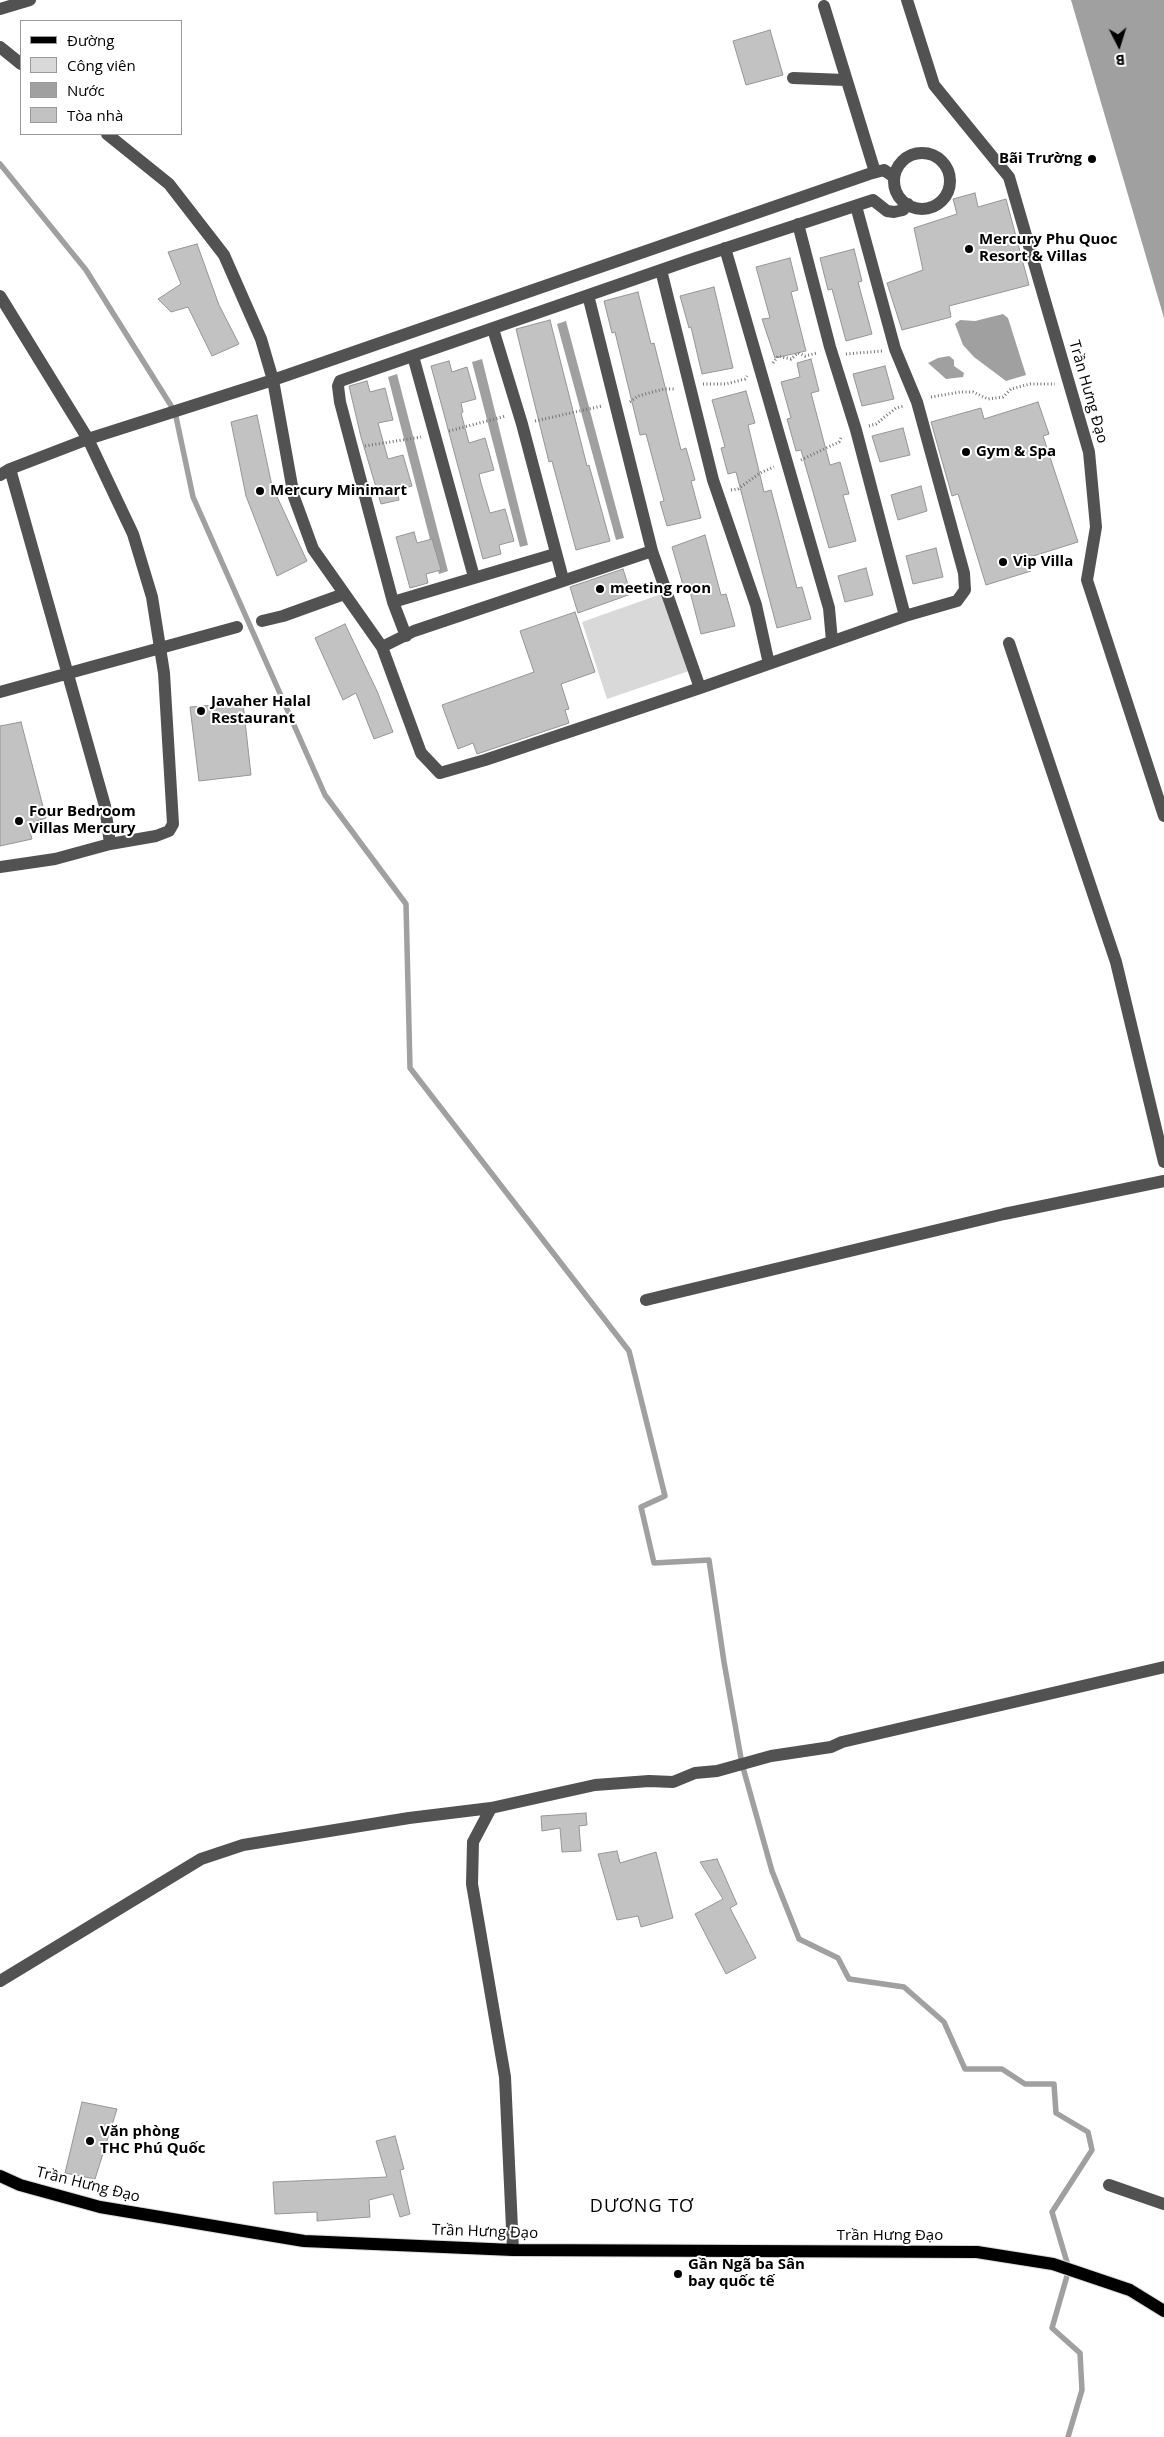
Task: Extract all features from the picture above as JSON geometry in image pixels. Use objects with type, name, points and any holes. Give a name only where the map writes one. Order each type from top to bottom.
[{"type":"main road","name":"Trần Hưng Đạo","points":[[0,2176],[20,2185],[100,2207],[304,2241],[513,2250],[977,2252],[1053,2264],[1130,2290],[1164,2311]]},
{"type":"street","points":[[0,9],[30,0]]},
{"type":"street","name":"Trần Hưng Đạo","points":[[907,0],[934,85],[1008,177],[1089,452],[1096,527],[1088,580],[1164,816]]},
{"type":"street","points":[[824,6],[845,80],[875,172]]},
{"type":"street","points":[[0,47],[20,63]]},
{"type":"street","points":[[793,78],[845,80]]},
{"type":"street","points":[[108,135],[169,184],[224,255],[261,339],[273,380],[294,497],[313,549],[382,647],[421,753],[440,773],[485,760],[700,688],[905,616],[956,601],[965,590],[964,573],[917,402],[895,349],[856,206]]},
{"type":"street","points":[[918,153],[935,156],[947,169],[949,187],[939,203],[921,208],[908,204],[898,195],[894,177],[902,161],[918,153]]},
{"type":"street","points":[[110,844],[105,806],[67,675],[3,471],[88,439],[273,380],[875,172],[884,170],[894,177]]},
{"type":"street","points":[[406,636],[393,602],[340,402],[338,386],[340,381],[725,248],[873,200],[887,211],[894,212],[903,210],[908,204]]},
{"type":"street","points":[[798,224],[833,357],[856,430],[905,616]]},
{"type":"street","points":[[725,248],[829,608],[832,641]]},
{"type":"street","points":[[661,270],[688,385],[716,488],[756,605],[769,664]]},
{"type":"street","points":[[588,295],[652,550],[700,688]]},
{"type":"street","points":[[0,296],[88,439],[133,534],[152,597],[164,673],[173,824],[169,831],[156,836],[110,844],[55,859],[18,866],[0,867]]},
{"type":"street","points":[[493,329],[522,424],[563,579]]},
{"type":"street","points":[[413,356],[474,577]]},
{"type":"street","points":[[382,647],[406,636],[563,579],[652,550]]},
{"type":"street","points":[[393,602],[555,554]]},
{"type":"street","points":[[262,621],[283,616],[344,594]]},
{"type":"street","points":[[0,692],[237,627]]},
{"type":"street","points":[[1009,643],[1116,962],[1164,1162]]},
{"type":"street","points":[[646,1300],[1004,1214],[1164,1181]]},
{"type":"street","points":[[0,1981],[77,1936],[186,1867],[215,1853],[243,1846],[408,1818],[491,1808],[594,1785],[649,1780],[673,1782],[695,1773],[717,1771],[771,1756],[820,1747],[826,1748],[842,1742],[1164,1667]]},
{"type":"street","points":[[491,1808],[473,1842],[472,1884],[504,2068],[513,2250]]},
{"type":"street","points":[[1109,2185],[1164,2204]]},
{"type":"path","points":[[833,357],[852,352],[895,349]]},
{"type":"path","points":[[917,402],[928,397],[937,398],[960,392],[973,392],[988,399],[1003,398],[1011,389],[1030,384],[1068,383]]},
{"type":"path","points":[[716,488],[738,489],[760,473],[786,462]]},
{"type":"green space","points":[[664,593],[689,671],[607,699],[582,622]]},
{"type":"water","points":[[1071,0],[1164,0],[1164,318]]},
{"type":"water","points":[[1003,314],[1008,318],[1026,375],[1006,381],[974,357],[963,345],[955,324],[960,320],[975,321]]},
{"type":"water","points":[[566,321],[624,538],[616,540],[557,324]]},
{"type":"water","points":[[949,356],[954,360],[954,366],[964,373],[963,377],[946,379],[928,363],[938,358]]},
{"type":"water","points":[[482,359],[528,545],[520,547],[472,362]]},
{"type":"water","points":[[397,374],[448,571],[439,574],[388,377]]},
{"type":"building","points":[[770,30],[783,75],[746,85],[733,41]]},
{"type":"building","name":"Mercury Phu Quoc Resort & Villas","points":[[975,193],[978,207],[1006,199],[1029,285],[949,306],[951,317],[902,330],[887,283],[923,270],[914,228],[957,214],[953,199]]},
{"type":"building","points":[[197,244],[219,305],[239,344],[212,356],[188,307],[171,312],[158,299],[181,284],[168,252]]},
{"type":"building","points":[[854,249],[862,281],[858,282],[872,334],[846,341],[832,289],[828,290],[820,258]]},
{"type":"building","points":[[790,258],[798,290],[791,292],[806,351],[775,358],[762,319],[770,318],[756,267]]},
{"type":"building","points":[[714,287],[733,368],[702,374],[691,327],[689,328],[680,296]]},
{"type":"building","points":[[638,292],[651,344],[654,343],[681,450],[686,448],[695,480],[691,481],[701,518],[667,526],[660,502],[664,501],[646,434],[640,435],[615,332],[612,333],[604,301]]},
{"type":"building","points":[[550,320],[587,466],[589,465],[610,541],[576,550],[552,461],[549,462],[516,329]]},
{"type":"building","points":[[811,359],[819,391],[811,393],[830,465],[840,462],[849,494],[843,495],[856,541],[829,548],[801,450],[796,451],[787,419],[791,418],[781,382],[800,377],[797,363]]},
{"type":"building","points":[[449,361],[452,372],[467,367],[476,399],[461,403],[463,412],[461,413],[469,443],[485,438],[494,470],[479,474],[481,483],[490,513],[505,509],[514,541],[499,545],[501,554],[483,559],[431,366]]},
{"type":"building","points":[[885,366],[894,399],[862,406],[853,374]]},
{"type":"building","points":[[367,381],[370,392],[385,388],[393,420],[378,423],[388,459],[403,455],[412,486],[397,490],[399,500],[381,504],[361,437],[349,386]]},
{"type":"building","points":[[746,391],[755,423],[748,425],[764,492],[771,490],[797,588],[802,587],[811,619],[777,628],[736,472],[728,474],[721,448],[725,447],[712,400]]},
{"type":"building","points":[[1038,402],[1049,434],[1043,436],[1078,542],[1027,558],[1031,571],[986,585],[958,494],[952,496],[931,422],[981,408],[984,419]]},
{"type":"building","name":"Mercury Minimart","points":[[257,415],[272,486],[307,561],[277,576],[246,496],[231,422]]},
{"type":"building","points":[[903,428],[910,455],[880,462],[872,436]]},
{"type":"building","points":[[921,486],[927,511],[898,520],[891,495]]},
{"type":"building","points":[[414,532],[417,543],[432,539],[441,570],[426,574],[428,583],[410,588],[396,537]]},
{"type":"building","points":[[705,535],[721,595],[726,594],[735,626],[701,634],[688,584],[683,585],[672,547]]},
{"type":"building","points":[[936,548],[943,577],[913,584],[906,556]]},
{"type":"building","points":[[866,568],[873,595],[845,602],[838,576]]},
{"type":"building","name":"meeting roon","points":[[623,569],[631,594],[578,613],[570,587]]},
{"type":"building","points":[[575,612],[595,672],[561,684],[569,709],[565,710],[569,723],[477,754],[473,743],[458,749],[442,705],[534,672],[520,631]]},
{"type":"building","points":[[345,624],[377,691],[393,732],[374,739],[356,693],[343,700],[315,638]]},
{"type":"building","points":[[243,703],[251,775],[199,781],[190,707]]},
{"type":"building","points":[[21,722],[46,818],[28,824],[32,839],[0,846],[0,726]]},
{"type":"building","points":[[586,1813],[587,1825],[579,1826],[581,1851],[562,1852],[560,1828],[542,1831],[541,1816]]},
{"type":"building","points":[[617,1851],[620,1863],[656,1852],[673,1918],[641,1927],[638,1916],[617,1920],[598,1854]]},
{"type":"building","points":[[717,1859],[737,1904],[730,1908],[756,1958],[726,1974],[695,1914],[723,1899],[700,1862]]},
{"type":"building","name":"Văn phòng THC Phú Quốc","points":[[82,2102],[117,2109],[95,2179],[65,2173]]},
{"type":"building","points":[[395,2136],[404,2169],[400,2170],[410,2214],[400,2217],[393,2194],[369,2200],[370,2217],[317,2221],[317,2212],[275,2214],[273,2182],[387,2177],[376,2141]]},
{"type":"waterway","points":[[0,164],[86,270],[175,412],[193,497],[325,795],[406,904],[410,1068],[629,1351],[665,1496],[641,1507],[654,1563],[709,1560],[742,1764],[772,1871],[799,1939],[838,1958],[849,1979],[904,1987],[944,2022],[965,2069],[1002,2069],[1025,2084],[1054,2084],[1056,2113],[1088,2132],[1092,2150],[1052,2212],[1069,2269],[1052,2328],[1080,2353],[1082,2390],[1068,2437]]},
{"type":"place","name":"Bãi Trường","points":[[1092,159]]},
{"type":"place","name":"Mercury Phu Quoc Resort & Villas","points":[[969,249]]},
{"type":"place","name":"Gym & Spa","points":[[966,452]]},
{"type":"place","name":"Mercury Minimart","points":[[260,491]]},
{"type":"place","name":"Vip Villa","points":[[1003,562]]},
{"type":"place","name":"meeting roon","points":[[600,589]]},
{"type":"place","name":"Javaher Halal Restaurant","points":[[201,711]]},
{"type":"place","name":"Four Bedroom Villas Mercury","points":[[19,821]]},
{"type":"place","name":"Văn phòng THC Phú Quốc","points":[[90,2141]]},
{"type":"place","name":"Gần Ngã ba Sân bay quốc tế","points":[[678,2274]]},
{"type":"district","name":"DƯƠNG TƠ","points":[[642,2207]]}]
